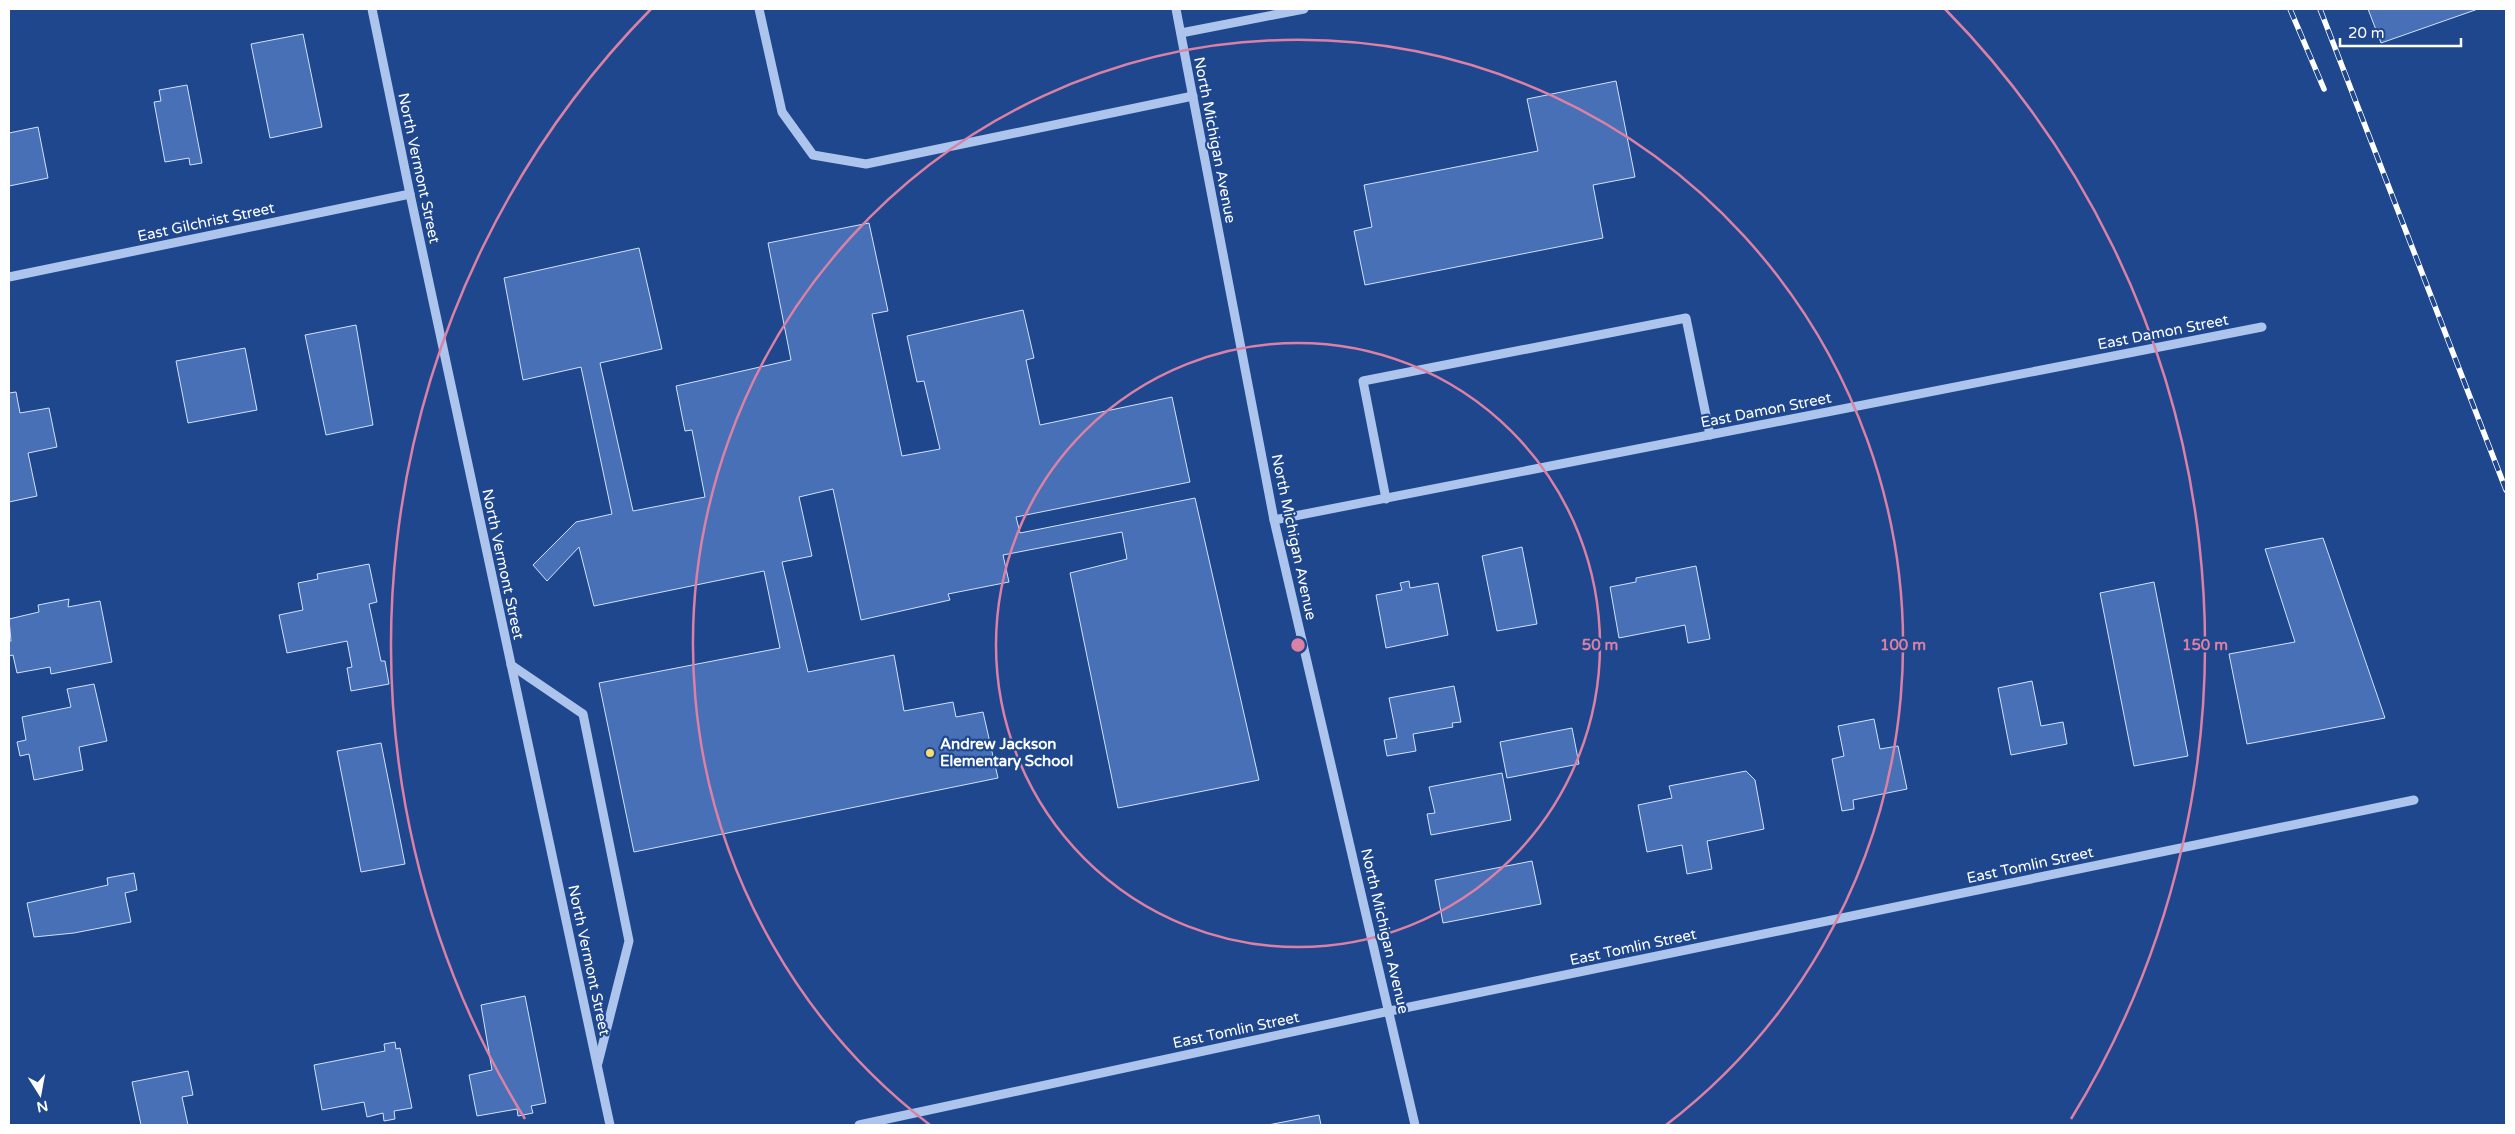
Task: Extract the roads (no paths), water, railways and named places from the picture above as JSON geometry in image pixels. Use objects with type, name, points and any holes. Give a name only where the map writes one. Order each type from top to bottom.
[{"type":"street","name":"North Vermont Street","points":[[372,9],[610,1125]]},
{"type":"street","points":[[759,9],[782,112],[813,155],[866,164],[1193,96]]},
{"type":"street","name":"North Michigan Avenue","points":[[1176,9],[1274,520],[1390,1011],[1415,1125]]},
{"type":"street","points":[[1181,33],[1304,9]]},
{"type":"street","name":"East Gilchrist Street","points":[[9,277],[410,194]]},
{"type":"street","points":[[1386,499],[1363,381],[1686,318],[1710,435]]},
{"type":"street","name":"East Damon Street","points":[[1274,520],[2262,327]]},
{"type":"street","points":[[511,665],[583,714],[629,941],[597,1066]]},
{"type":"street","name":"East Tomlin Street","points":[[858,1125],[898,1121],[1390,1011],[2414,800]]},
{"type":"railway","points":[[2290,9],[2324,89]]},
{"type":"railway","points":[[2320,9],[2506,490]]},
{"type":"place","name":"Andrew Jackson Elementary School","points":[[930,753]]}]
